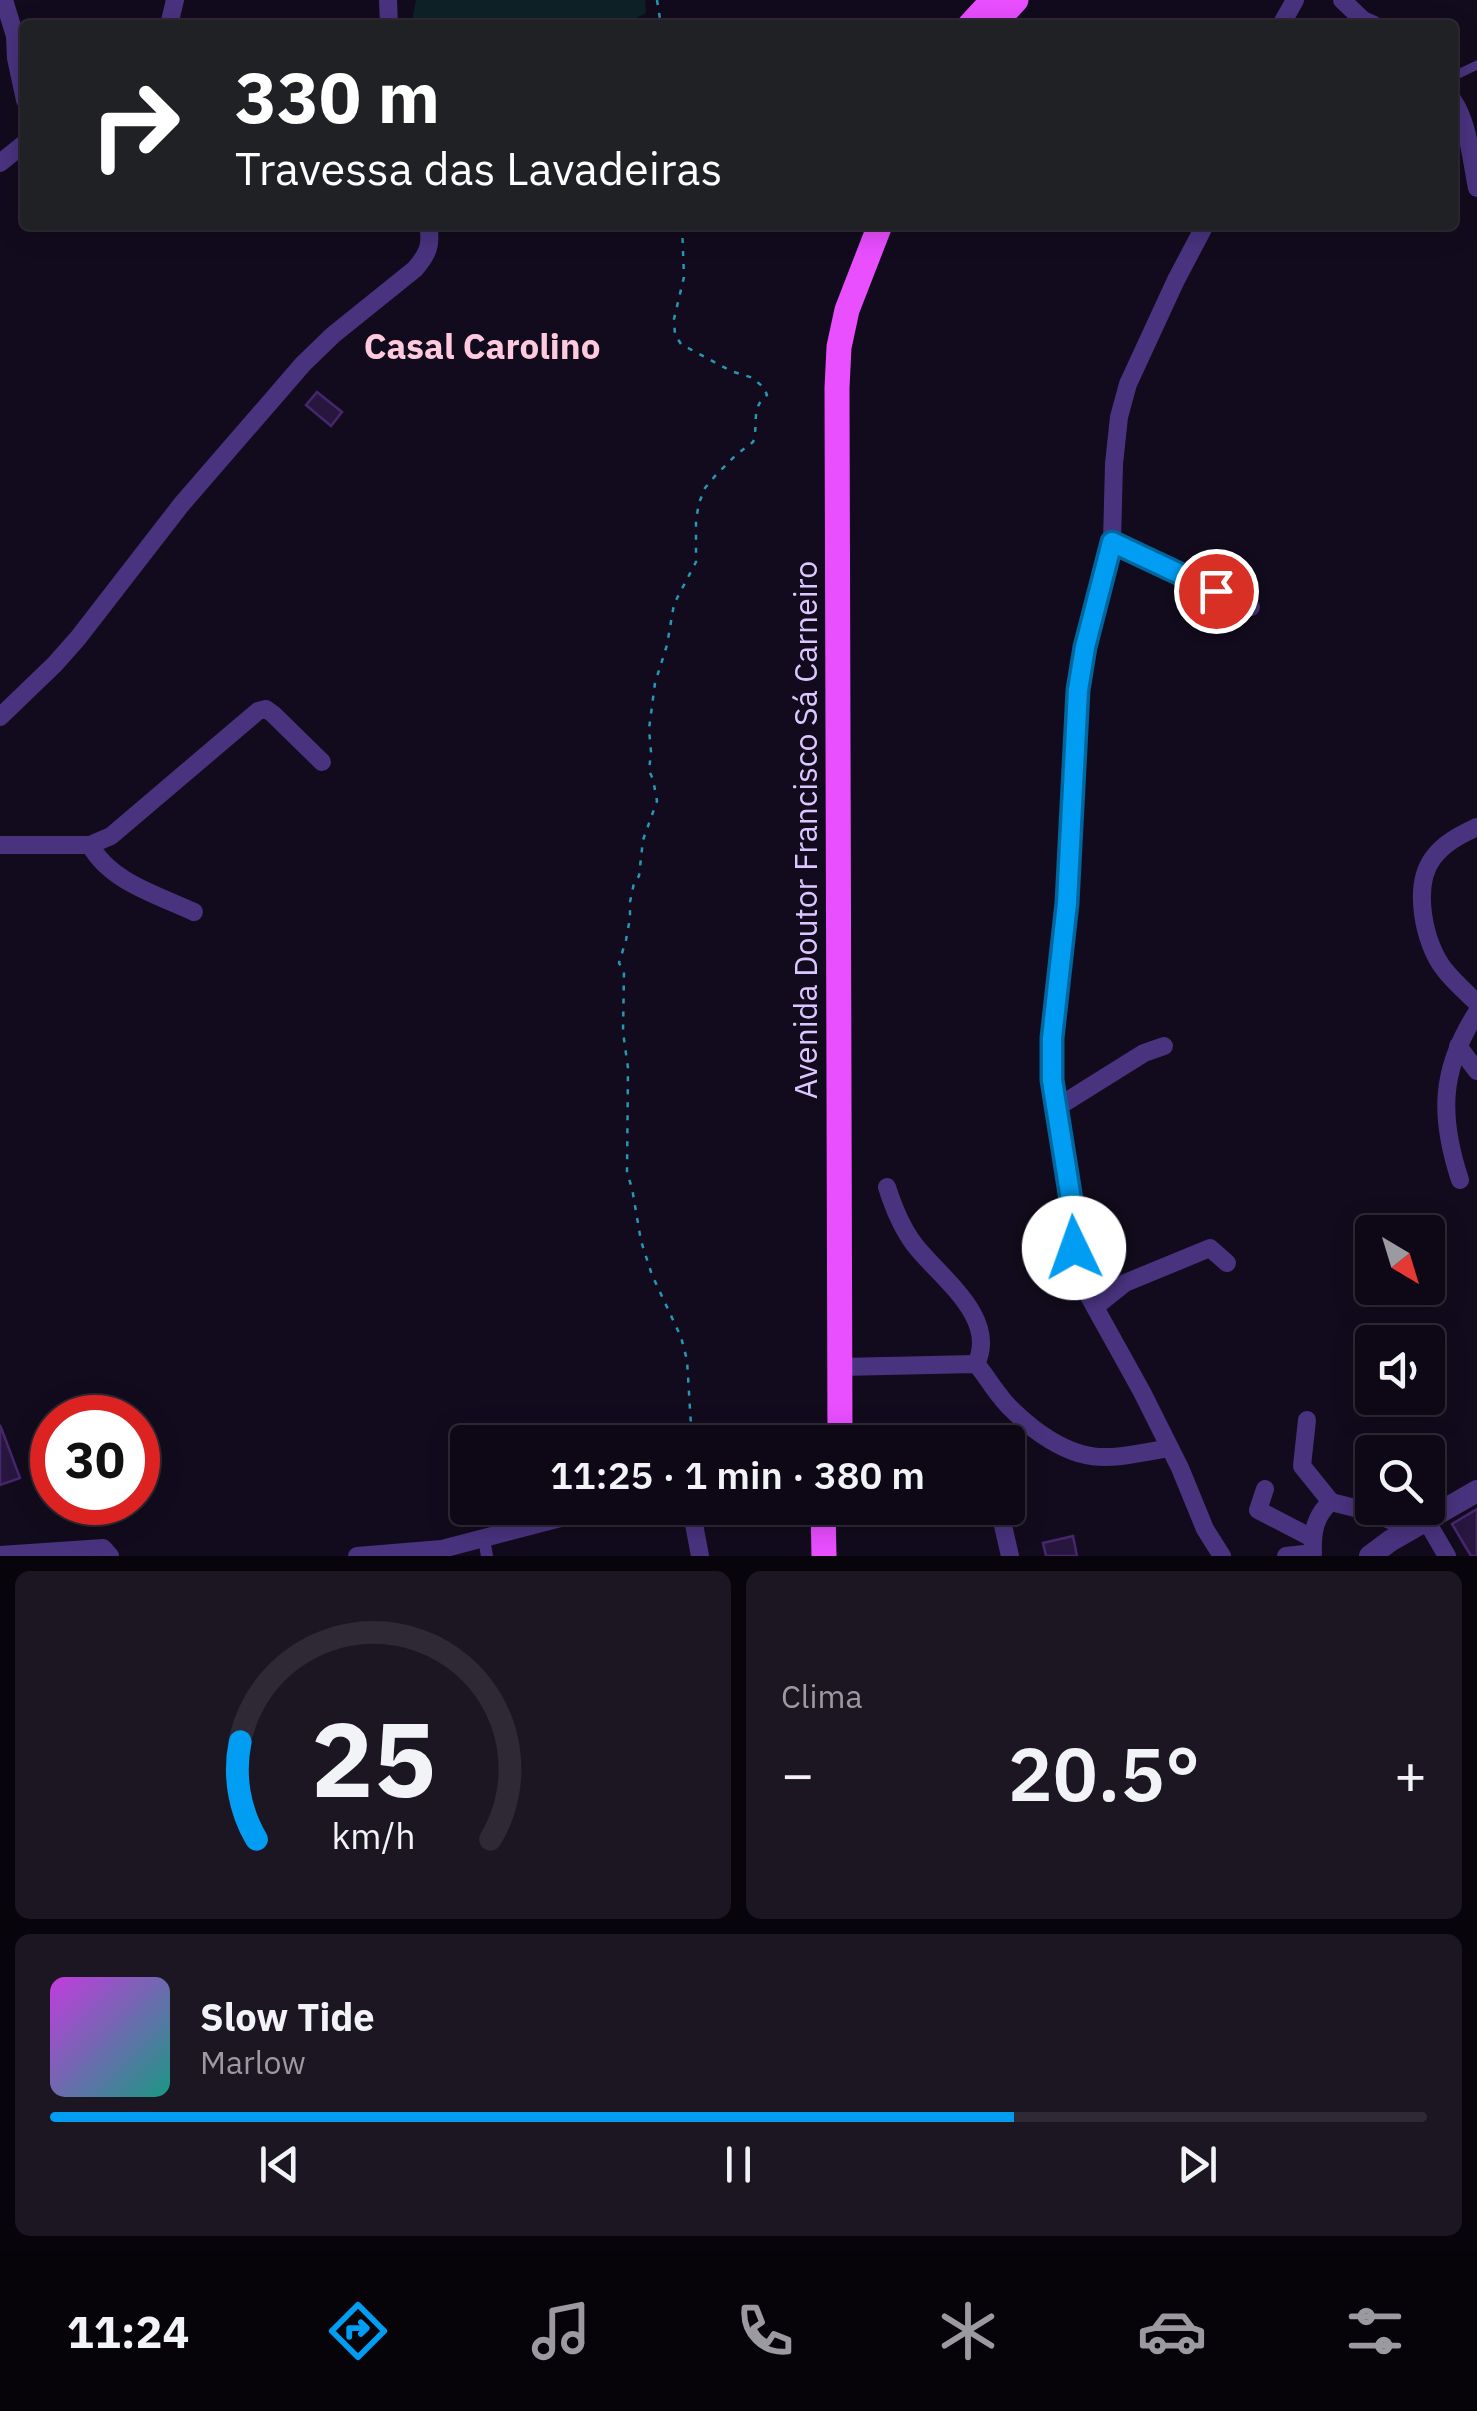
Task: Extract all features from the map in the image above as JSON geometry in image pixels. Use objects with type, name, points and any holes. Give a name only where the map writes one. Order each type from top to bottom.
[{"type":"main road","points":[[974,20],[992,0]]},
{"type":"main road","points":[[998,20],[1016,0]]},
{"type":"main road","name":"Avenida Doutor Francisco Sá Carneiro","points":[[824,1425],[822,390],[830,312],[860,230]]},
{"type":"main road","name":"Avenida Doutor Francisco Sá Carneiro","points":[[840,1425],[837,388],[839,347],[847,310],[878,230]]},
{"type":"main road","points":[[824,1525],[824,1556]]},
{"type":"main road","points":[[840,1525],[840,1556]]},
{"type":"street","points":[[4,0],[15,36],[20,77]]},
{"type":"street","points":[[1342,0],[1363,20]]},
{"type":"street","points":[[1458,109],[1477,188]]},
{"type":"street","points":[[0,163],[20,147]]},
{"type":"street","points":[[0,716],[67,651],[181,506],[303,364],[416,269],[430,246],[428,230]]},
{"type":"street","points":[[1202,230],[1128,384],[1119,417],[1112,542],[1078,690],[1067,903],[1052,1038],[1052,1080],[1072,1206],[1076,1265],[1082,1282],[1142,1392],[1205,1529],[1222,1556]]},
{"type":"street","points":[[1112,542],[1252,607]]},
{"type":"street","points":[[0,845],[90,846],[111,836],[258,711],[273,714],[322,762]]},
{"type":"street","points":[[1477,827],[1450,840],[1432,859],[1422,892],[1426,934],[1442,968],[1477,1003]]},
{"type":"street","points":[[90,846],[102,864],[118,876],[194,912]]},
{"type":"street","points":[[1460,1180],[1445,1121],[1448,1076],[1458,1046],[1477,1012]]},
{"type":"street","points":[[1056,1108],[1144,1053],[1164,1046]]},
{"type":"street","points":[[1458,1046],[1477,1071]]},
{"type":"street","points":[[888,1187],[913,1243],[970,1310],[982,1347],[976,1364]]},
{"type":"street","points":[[1095,1307],[1125,1283],[1210,1248],[1226,1264]]},
{"type":"street","points":[[840,1367],[976,1364]]},
{"type":"street","points":[[976,1364],[1007,1405],[1049,1440],[1074,1454],[1111,1456],[1170,1448]]},
{"type":"street","points":[[1306,1420],[1302,1466],[1331,1502],[1355,1507]]},
{"type":"street","points":[[1264,1489],[1258,1510],[1314,1549]]},
{"type":"street","points":[[1445,1510],[1477,1491]]},
{"type":"street","points":[[1314,1549],[1322,1510],[1331,1502]]},
{"type":"street","points":[[358,1556],[485,1548],[551,1525]]},
{"type":"street","points":[[694,1525],[700,1556]]},
{"type":"street","points":[[1003,1525],[1010,1556]]},
{"type":"street","points":[[1370,1556],[1419,1525],[1447,1556]]},
{"type":"street","points":[[0,1554],[103,1548],[110,1556]]},
{"type":"street","points":[[1286,1556],[1314,1549]]},
{"type":"path","points":[[682,230],[684,278],[674,319],[676,335],[690,349],[753,378],[767,395],[756,408],[753,442],[715,476],[699,503],[696,562],[674,604],[652,697],[649,771],[657,801],[644,840],[619,963],[624,972],[623,1032],[628,1068],[627,1173],[652,1276],[681,1337],[687,1360],[691,1425]]},
{"type":"green space","points":[[416,0],[645,0],[646,13],[633,20],[412,20]]},
{"type":"building","points":[[317,392],[342,412],[331,426],[306,405]]},
{"type":"building","points":[[0,1425],[20,1478],[0,1485]]},
{"type":"building","points":[[1477,1509],[1477,1556],[1471,1556],[1452,1524]]},
{"type":"building","points":[[1073,1536],[1077,1556],[1046,1556],[1043,1543]]},
{"type":"district","name":"Casal Carolino","points":[[482,346]]},
{"type":"route","points":[[1074,1248],[1072,1206],[1052,1080],[1052,1038],[1067,903],[1074,732],[1085,647],[1112,542],[1216,591]]}]
